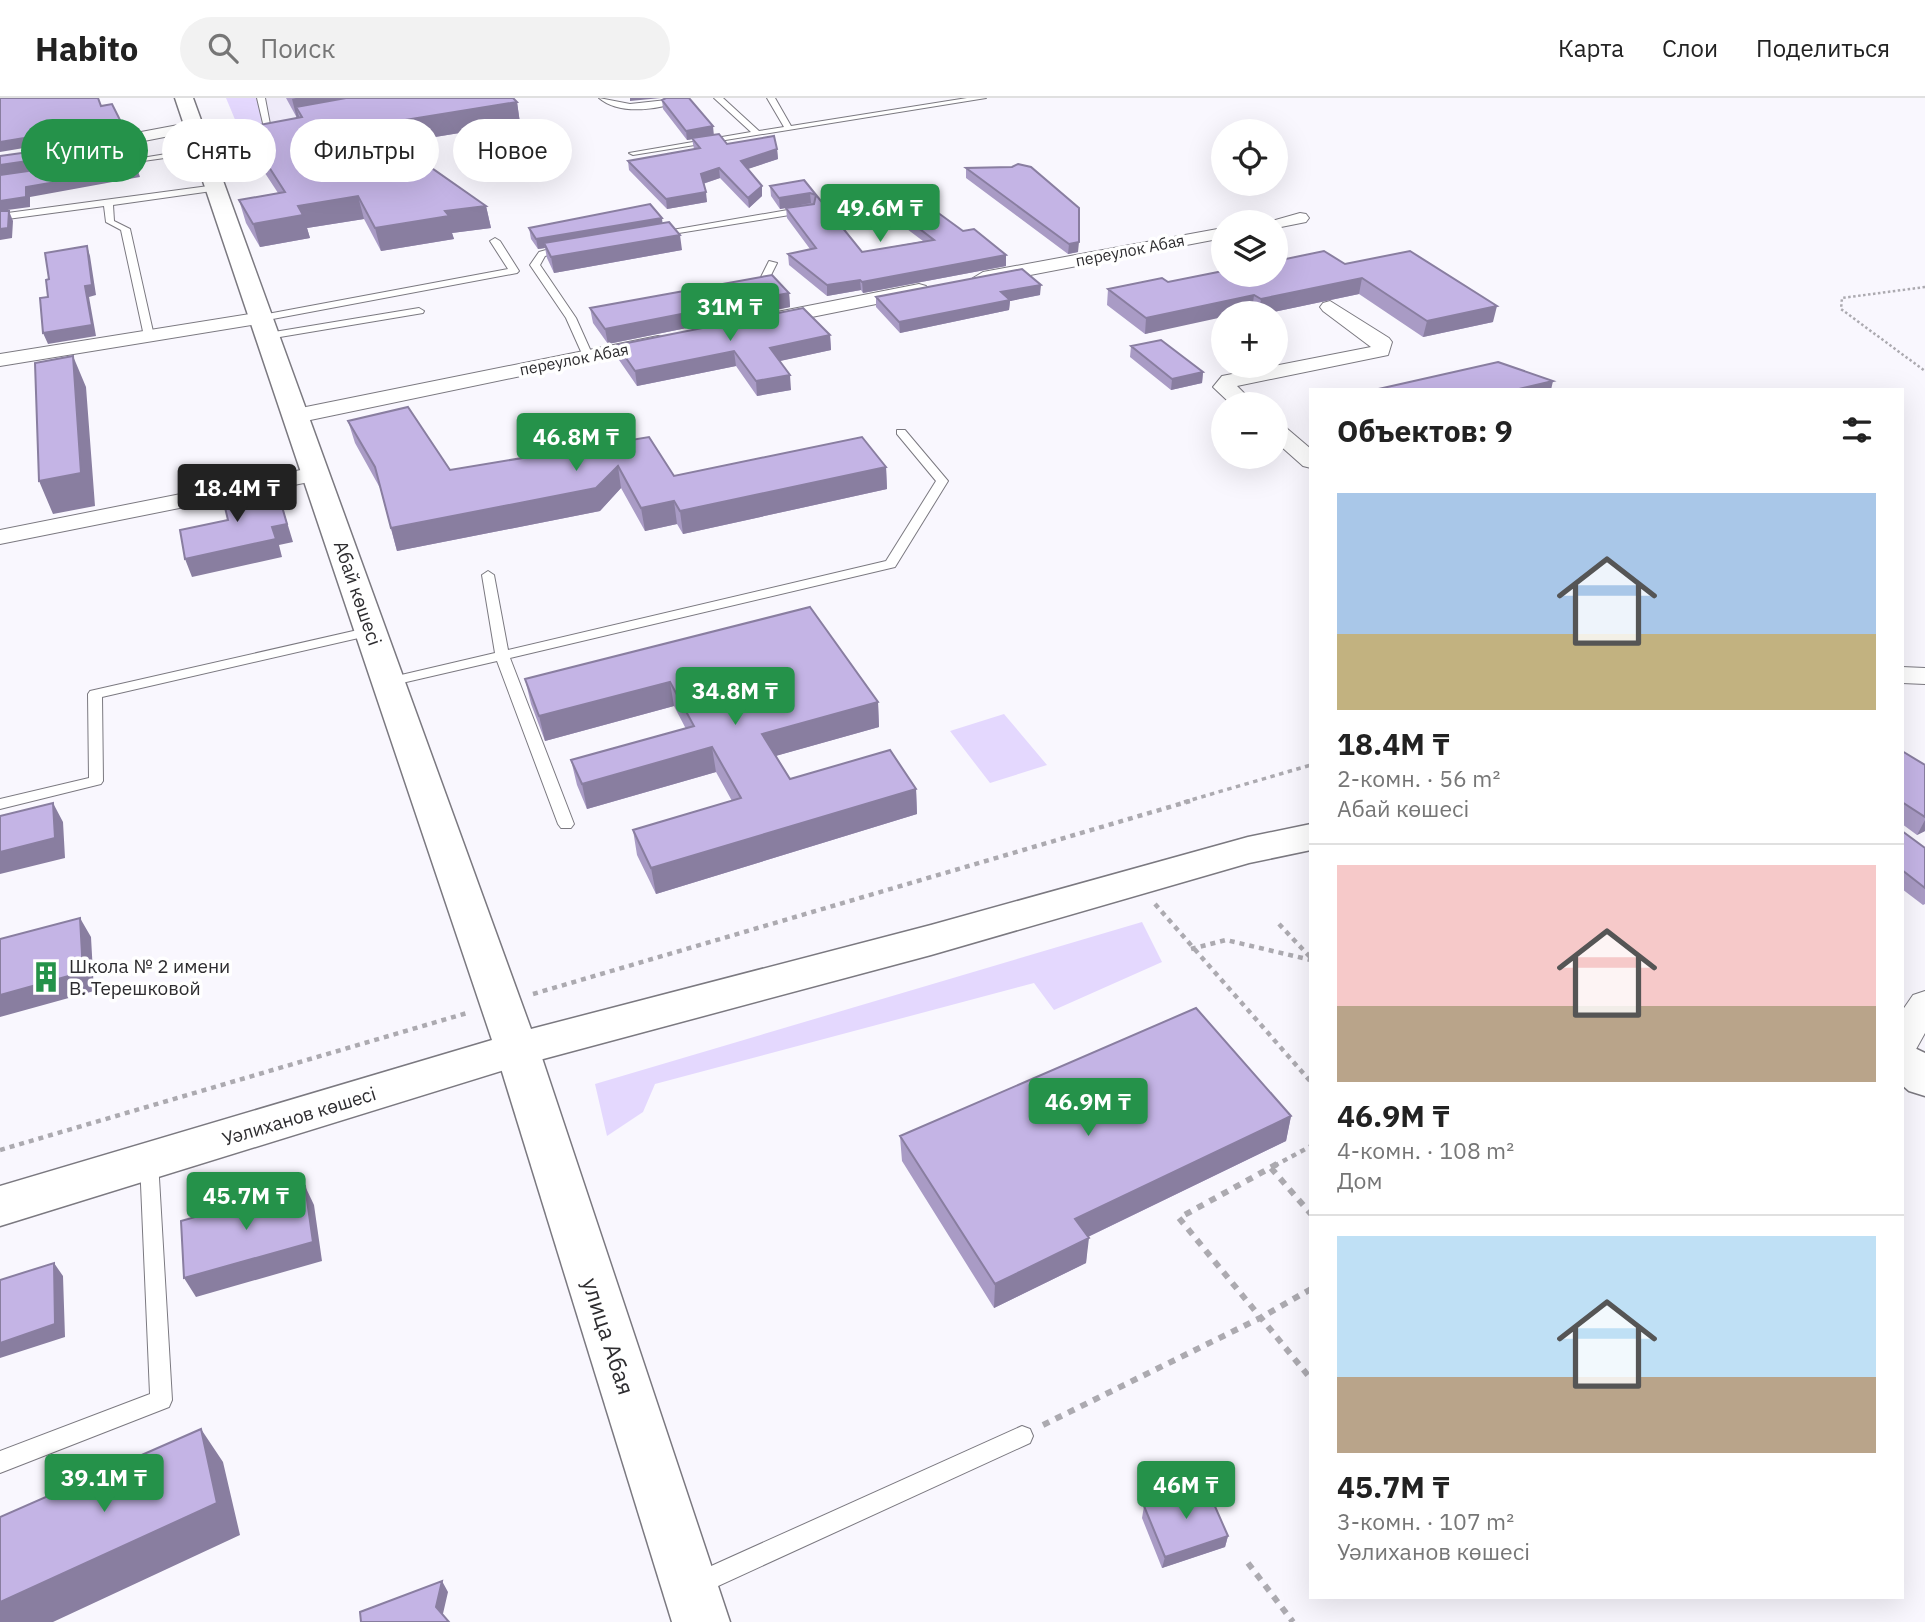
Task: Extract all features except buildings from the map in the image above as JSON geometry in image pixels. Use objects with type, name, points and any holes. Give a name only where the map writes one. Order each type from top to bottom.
[{"type":"main road","name":"Абай көшесі","points":[[214,182],[517,1049]]},
{"type":"main road","name":"Уәлиханов көшесі","points":[[0,1206],[517,1049],[931,940],[1248,850],[1309,837]]},
{"type":"main road","name":"улица Абая","points":[[517,1049],[695,1605]]},
{"type":"main road","points":[[1904,1061],[1925,1079]]},
{"type":"street","points":[[1288,220],[1300,218]]},
{"type":"street","name":"переулок Абая","points":[[967,281],[1211,235]]},
{"type":"street","points":[[751,324],[940,286]]},
{"type":"street","points":[[1230,392],[1224,387],[1230,381],[1381,351],[1382,342],[1330,307]]},
{"type":"street","points":[[0,360],[149,336],[265,327]]},
{"type":"street","name":"переулок Абая","points":[[296,416],[683,337]]},
{"type":"street","points":[[1288,441],[1309,459]]},
{"type":"street","points":[[0,537],[316,474]]},
{"type":"street","points":[[1904,676],[1925,676]]},
{"type":"street","points":[[1904,1038],[1925,1004]]},
{"type":"lane","points":[[261,98],[266,119]]},
{"type":"lane","points":[[603,98],[611,105],[622,107],[681,98]]},
{"type":"lane","points":[[719,98],[757,133]]},
{"type":"lane","points":[[771,98],[789,129]]},
{"type":"lane","points":[[633,153],[982,98]]},
{"type":"lane","points":[[0,217],[216,188]]},
{"type":"lane","points":[[108,203],[110,222],[125,229],[149,336]]},
{"type":"lane","points":[[639,236],[811,209]]},
{"type":"lane","points":[[265,327],[514,271],[495,241]]},
{"type":"lane","points":[[572,247],[542,254],[535,265],[571,318],[588,356]]},
{"type":"lane","points":[[740,287],[764,281],[772,263]]},
{"type":"lane","points":[[265,327],[419,311]]},
{"type":"lane","points":[[571,318],[584,316]]},
{"type":"lane","points":[[388,682],[891,564],[942,481],[901,432]]},
{"type":"lane","points":[[488,575],[502,654],[566,824]]},
{"type":"lane","points":[[0,804],[96,781],[95,694],[371,631]]},
{"type":"lane","points":[[0,1462],[161,1400],[149,1161]]},
{"type":"lane","points":[[695,1605],[1023,1436]]},
{"type":"path","points":[[1925,287],[1842,298],[1842,309],[1886,345],[1925,371]]},
{"type":"path","points":[[0,1150],[1309,766]]},
{"type":"path","points":[[1136,882],[1191,949],[1309,1080]]},
{"type":"path","points":[[1279,924],[1309,957]]},
{"type":"path","points":[[1191,949],[1226,940],[1309,959]]},
{"type":"path","points":[[1309,1147],[1179,1218],[1309,1377]]},
{"type":"path","points":[[1271,1168],[1309,1212]]},
{"type":"path","points":[[1023,1436],[1260,1318],[1309,1290]]},
{"type":"path","points":[[1248,1563],[1293,1622]]},
{"type":"shaded area","points":[[226,98],[261,98],[266,119],[235,119]]},
{"type":"shaded area","points":[[233,98],[456,98],[323,119],[290,119],[290,124],[276,126],[276,119],[242,119]]},
{"type":"shaded area","points":[[1004,714],[1047,765],[990,783],[950,731]]},
{"type":"shaded area","points":[[1142,922],[1162,962],[1054,1010],[1034,983],[655,1084],[643,1112],[607,1136],[595,1084]]},
{"type":"place","name":"Школа № 2 имени В. Терешковой","points":[[46,977]]}]
